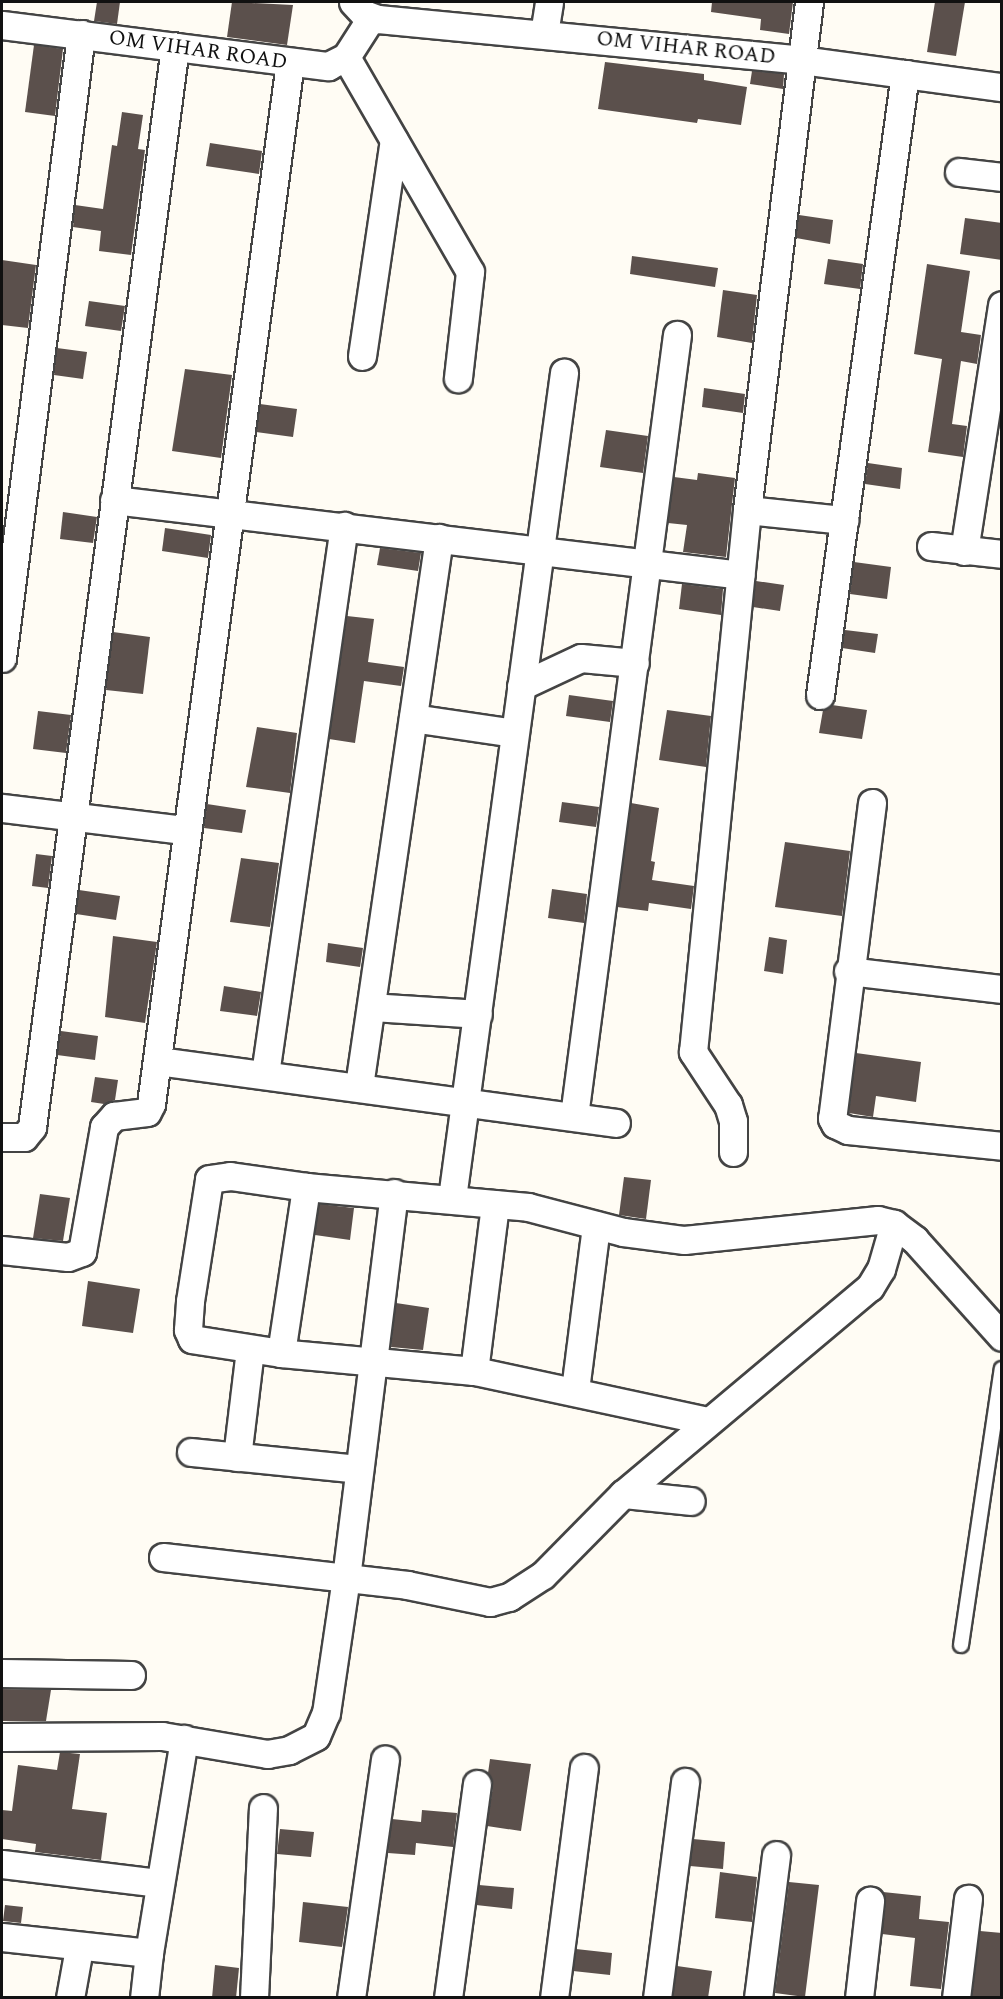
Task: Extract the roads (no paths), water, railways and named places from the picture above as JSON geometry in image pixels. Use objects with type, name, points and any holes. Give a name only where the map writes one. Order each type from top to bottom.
[{"type":"street","points":[[544,34],[549,2]]},
{"type":"street","points":[[733,1152],[733,1121],[728,1105],[693,1052],[747,510],[809,2]]},
{"type":"street","name":"OM VIHAR ROAD","points":[[2,25],[328,66],[346,57],[362,10],[544,34],[801,60],[1002,87]]},
{"type":"street","points":[[2,658],[81,34]]},
{"type":"street","points":[[2,1137],[24,1137],[32,1126],[175,46]]},
{"type":"street","points":[[346,57],[470,272],[458,378]]},
{"type":"street","points":[[2,1250],[68,1257],[82,1252],[104,1127],[114,1116],[147,1112],[158,1061],[185,830],[290,62]]},
{"type":"street","points":[[820,695],[905,74]]},
{"type":"street","points":[[362,356],[394,140]]},
{"type":"street","points":[[959,172],[1002,177]]},
{"type":"street","points":[[964,551],[997,371],[1002,305]]},
{"type":"street","points":[[574,1116],[677,335]]},
{"type":"street","points":[[452,1198],[467,1101],[514,733],[564,373]]},
{"type":"street","points":[[114,500],[741,575]]},
{"type":"street","points":[[747,510],[844,520]]},
{"type":"street","points":[[265,1074],[344,526]]},
{"type":"street","points":[[359,1086],[439,538]]},
{"type":"street","points":[[931,546],[1002,554]]},
{"type":"street","points":[[521,686],[581,658],[635,663]]},
{"type":"street","points":[[413,718],[514,733]]},
{"type":"street","points":[[872,803],[848,970],[832,1111],[835,1124],[848,1130],[1002,1146]]},
{"type":"street","points":[[2,808],[185,830]]},
{"type":"street","points":[[848,970],[1002,989]]},
{"type":"street","points":[[371,1007],[478,1014]]},
{"type":"street","points":[[158,1061],[359,1086],[616,1123]]},
{"type":"street","points":[[708,1420],[575,1390],[474,1371],[372,1359],[281,1353],[204,1343],[192,1339],[188,1330],[209,1179],[230,1176],[306,1187],[452,1198],[528,1207],[596,1225],[684,1240],[878,1220],[894,1224],[915,1240],[1002,1337]]},
{"type":"street","points":[[281,1353],[306,1187]]},
{"type":"street","points":[[2,1737],[134,1735],[184,1739],[267,1754],[289,1750],[316,1736],[326,1713],[346,1578],[394,1193]]},
{"type":"street","points":[[474,1371],[495,1204]]},
{"type":"street","points":[[163,1557],[407,1585],[490,1602],[509,1597],[543,1575],[623,1494],[708,1420],[870,1287],[881,1269],[894,1224]]},
{"type":"street","points":[[575,1390],[596,1225]]},
{"type":"street","points":[[237,1457],[250,1349]]},
{"type":"street","points":[[191,1452],[358,1469]]},
{"type":"street","points":[[623,1494],[691,1501]]},
{"type":"street","points":[[2,1673],[131,1674]]},
{"type":"street","points":[[144,1998],[149,1953],[184,1739]]},
{"type":"street","points":[[351,1998],[385,1759]]},
{"type":"street","points":[[554,1998],[584,1768]]},
{"type":"street","points":[[657,1998],[685,1782]]},
{"type":"street","points":[[448,1998],[477,1784]]},
{"type":"street","points":[[254,1998],[263,1808]]},
{"type":"street","points":[[758,1998],[776,1855]]},
{"type":"street","points":[[2,1864],[160,1883]]},
{"type":"street","points":[[956,1998],[968,1899]]},
{"type":"street","points":[[858,1998],[870,1901]]},
{"type":"street","points":[[2,1937],[79,1948],[149,1953]]},
{"type":"street","points":[[70,1998],[79,1948]]},
{"type":"lane","points":[[961,1645],[1002,1369]]}]
